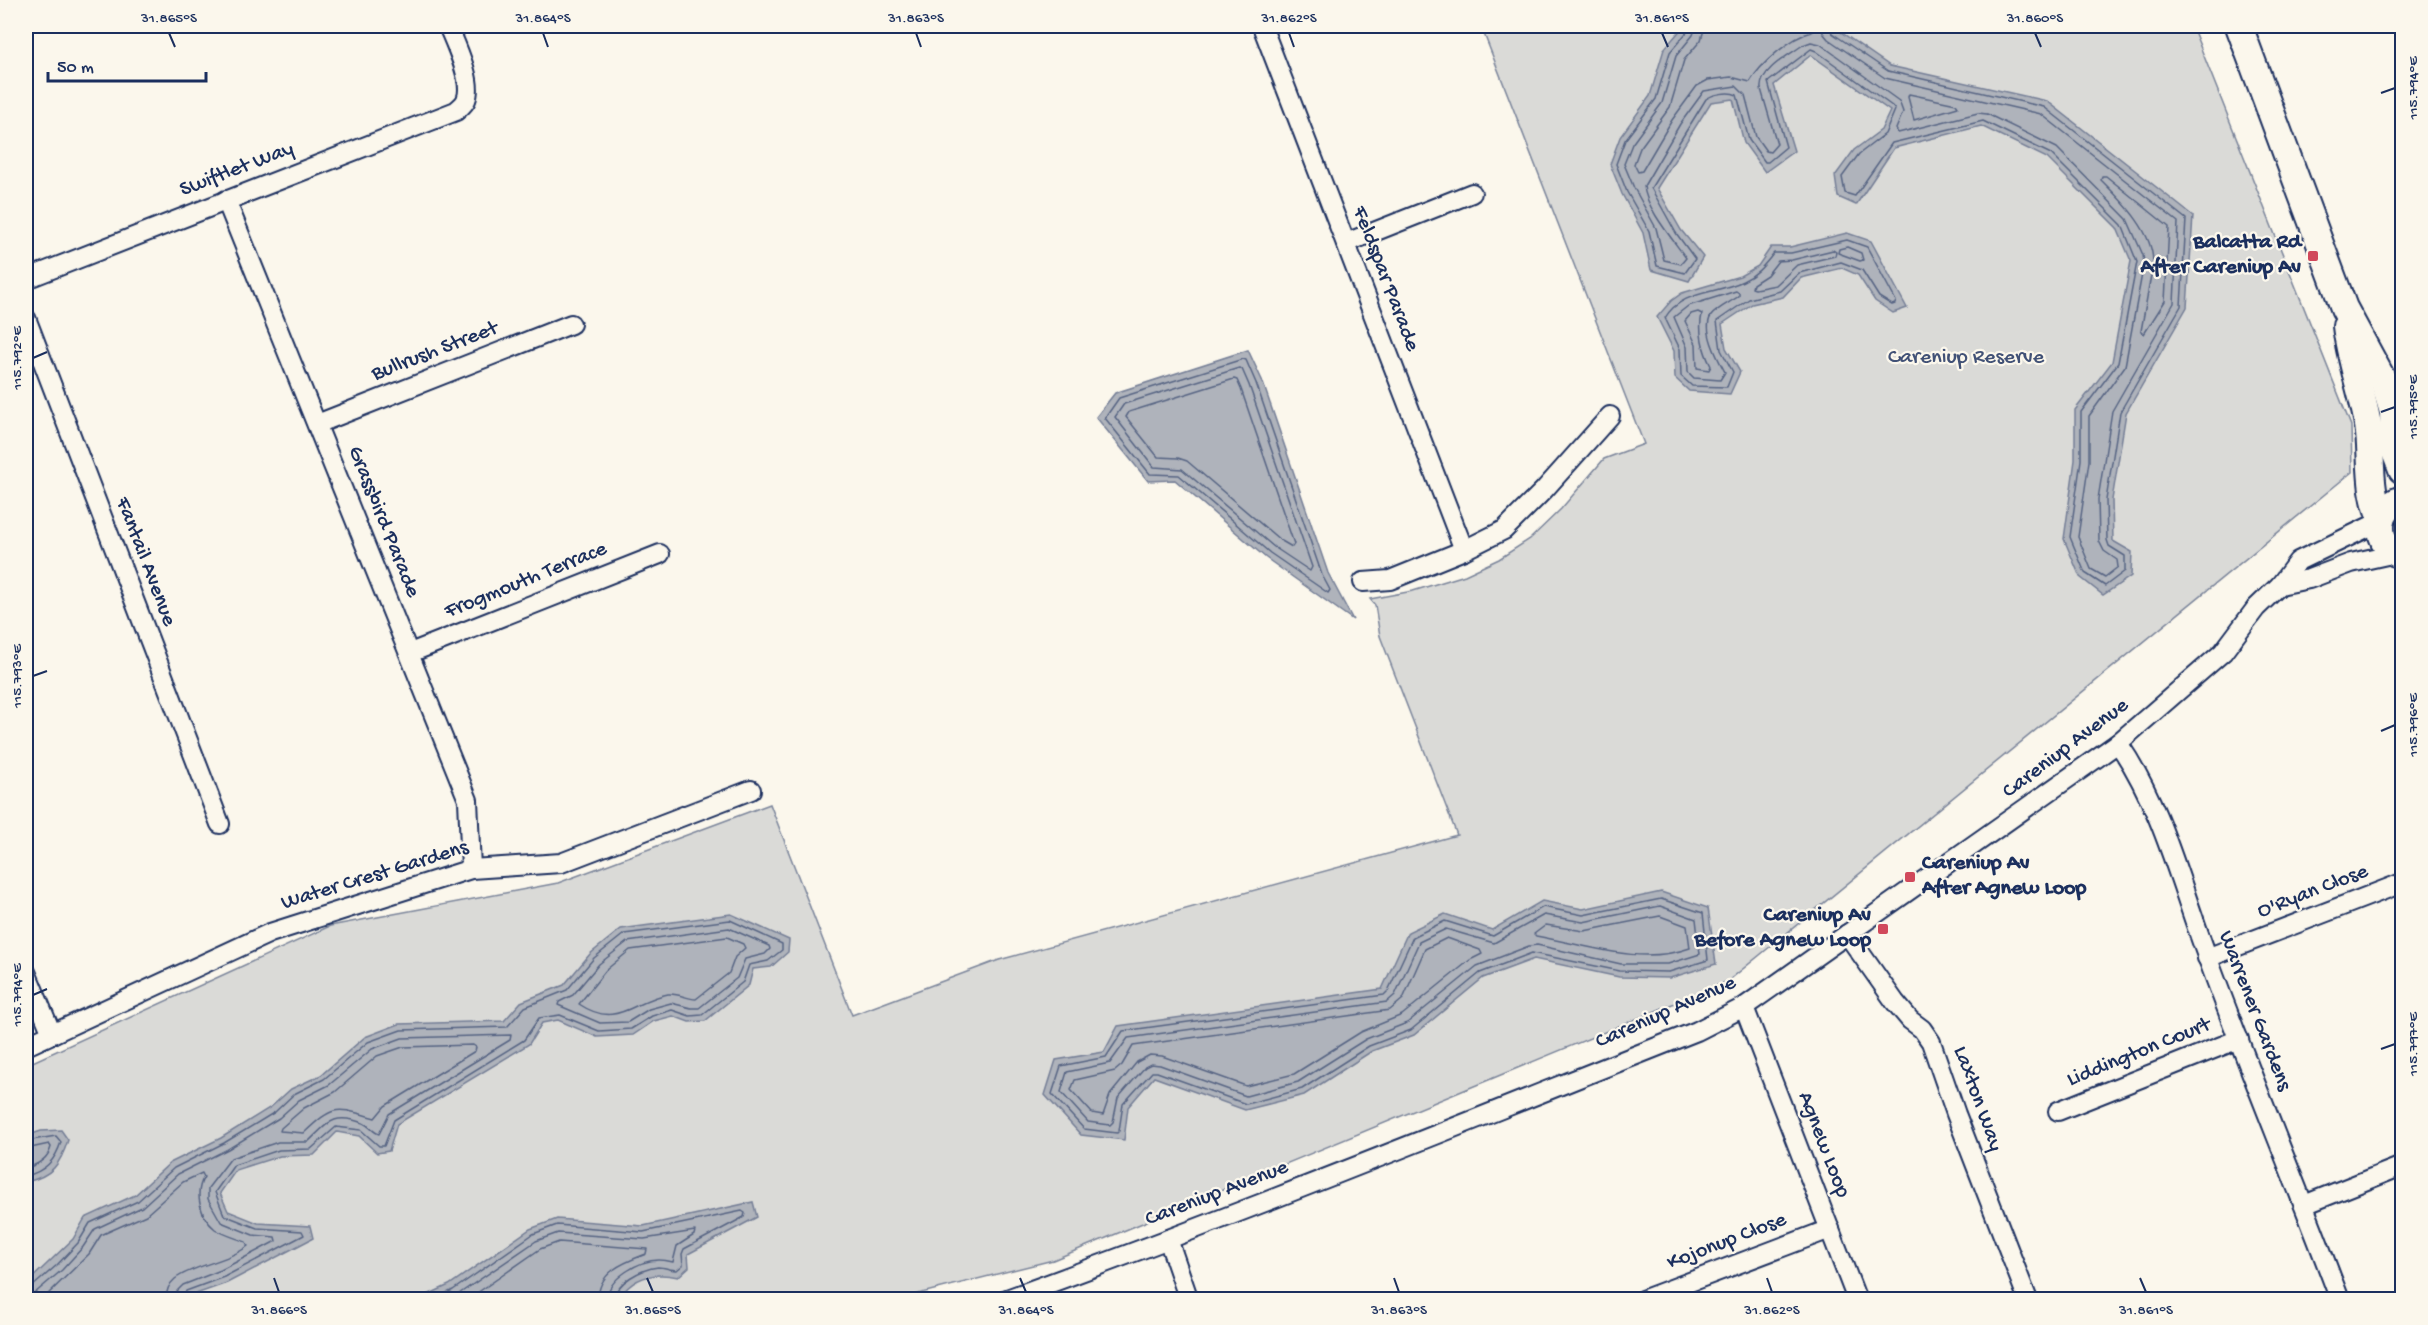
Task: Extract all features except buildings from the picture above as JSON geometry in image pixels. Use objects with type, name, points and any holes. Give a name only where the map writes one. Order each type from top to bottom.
[{"type":"street","name":"Swiftlet Way","points":[[26,279],[446,116],[465,103],[468,87],[464,67],[448,26]]},
{"type":"street","name":"Feldspar Parade","points":[[1262,26],[1464,550]]},
{"type":"street","points":[[2239,26],[2344,308],[2384,382],[2393,412],[2394,449],[2403,470]]},
{"type":"street","points":[[1346,243],[1472,194]]},
{"type":"street","name":"Grassbird Parade","points":[[226,200],[468,800],[471,869]]},
{"type":"street","points":[[2344,308],[2350,356],[2368,427],[2373,495],[2381,520],[2382,537],[2386,545],[2399,555]]},
{"type":"street","name":"Fantail Avenue","points":[[26,318],[219,824]]},
{"type":"street","name":"Bullrush Street","points":[[317,424],[571,324]]},
{"type":"street","points":[[1363,582],[1390,580],[1464,550],[1504,530],[1544,490],[1610,416]]},
{"type":"street","points":[[2381,520],[2390,506],[2403,499]]},
{"type":"street","name":"Careniup Avenue","points":[[1005,1299],[1168,1239],[1697,1031],[1744,1007],[2118,743],[2223,652],[2256,608],[2280,585],[2298,561],[2381,520]]},
{"type":"street","name":"Frogmouth Terrace","points":[[410,653],[660,554]]},
{"type":"street","points":[[2280,585],[2310,579],[2351,563],[2399,555]]},
{"type":"street","name":"Warrener Gardens","points":[[2118,743],[2137,771],[2155,810],[2207,958],[2340,1299]]},
{"type":"street","name":"Water Crest Gardens","points":[[26,1046],[270,933],[471,869],[561,863],[751,790]]},
{"type":"street","name":"O'Ryan Close","points":[[2207,958],[2403,883]]},
{"type":"street","name":"Laxton Way","points":[[1848,934],[1895,1002],[1910,1020],[1922,1029],[1931,1042],[1956,1114],[2028,1299]]},
{"type":"street","points":[[26,972],[52,1034]]},
{"type":"street","name":"Agnew Loop","points":[[1744,1007],[1857,1299]]},
{"type":"street","name":"Liddington Court","points":[[2058,1111],[2239,1039]]},
{"type":"street","points":[[2304,1205],[2403,1166]]},
{"type":"street","name":"Kojonup Close","points":[[1642,1299],[1830,1229]]},
{"type":"street","points":[[1168,1239],[1189,1299]]},
{"type":"green space","name":"Careniup Reserve","points":[[1481,26],[2192,26],[2351,426],[2352,472],[1728,981],[1053,1260],[894,1300],[26,1299],[26,1065],[330,926],[558,883],[770,804],[852,1015],[999,960],[1457,835],[1380,636],[1375,605],[1370,599],[1413,591],[1465,575],[1499,559],[1530,539],[1561,509],[1604,459],[1644,444]]},
{"type":"water","points":[[1684,26],[1832,26],[1890,66],[2047,101],[2193,216],[2187,307],[2126,413],[2112,500],[2113,541],[2132,552],[2131,576],[2103,595],[2080,577],[2064,539],[2075,460],[2075,410],[2112,362],[2131,261],[2117,228],[2047,158],[1981,126],[1894,148],[1856,205],[1838,197],[1835,176],[1854,150],[1881,130],[1890,111],[1811,55],[1774,85],[1794,151],[1765,172],[1744,143],[1733,99],[1711,102],[1657,188],[1681,230],[1703,257],[1689,281],[1651,270],[1643,233],[1622,194],[1610,164],[1620,137],[1650,96],[1664,49]]},
{"type":"water","points":[[1847,233],[1871,241],[1907,308],[1893,313],[1875,301],[1858,275],[1842,268],[1801,278],[1783,297],[1752,304],[1722,324],[1726,348],[1740,372],[1730,394],[1689,391],[1675,378],[1674,351],[1657,317],[1671,301],[1682,293],[1740,276],[1758,266],[1771,247],[1790,247]]},
{"type":"water","points":[[1248,350],[1262,380],[1328,573],[1353,620],[1266,558],[1175,480],[1148,481],[1096,417],[1115,393]]},
{"type":"water","points":[[1661,892],[1708,908],[1716,964],[1670,978],[1619,977],[1534,959],[1483,978],[1414,1035],[1372,1051],[1304,1095],[1245,1110],[1154,1077],[1128,1107],[1124,1140],[1081,1135],[1045,1095],[1056,1060],[1104,1052],[1118,1026],[1382,989],[1408,932],[1445,914],[1492,930],[1542,901],[1583,909]]},
{"type":"water","points":[[731,914],[789,940],[788,952],[771,967],[753,969],[749,985],[705,1021],[689,1022],[673,1016],[654,1021],[633,1035],[597,1037],[558,1020],[542,1023],[529,1044],[397,1124],[389,1151],[377,1153],[359,1136],[337,1132],[314,1155],[280,1156],[236,1170],[220,1193],[228,1211],[258,1223],[310,1226],[313,1238],[227,1283],[182,1299],[26,1299],[26,1284],[73,1239],[85,1218],[135,1195],[170,1163],[221,1138],[271,1107],[291,1089],[321,1075],[365,1037],[399,1024],[504,1021],[521,1002],[564,985],[590,954],[621,929]]},
{"type":"water","points":[[61,1130],[68,1140],[58,1163],[49,1173],[26,1182],[26,1136],[41,1131]]},
{"type":"water","points":[[753,1202],[757,1217],[688,1254],[689,1267],[678,1277],[661,1275],[638,1280],[620,1297],[622,1299],[419,1299],[449,1285],[530,1229],[557,1219],[643,1226]]},
{"type":"place","name":"Balcatta Rd After Careniup Av","points":[[2313,256]]},
{"type":"place","name":"Careniup Av After Agnew Loop","points":[[1910,877]]},
{"type":"place","name":"Careniup Av Before Agnew Loop","points":[[1883,929]]}]
